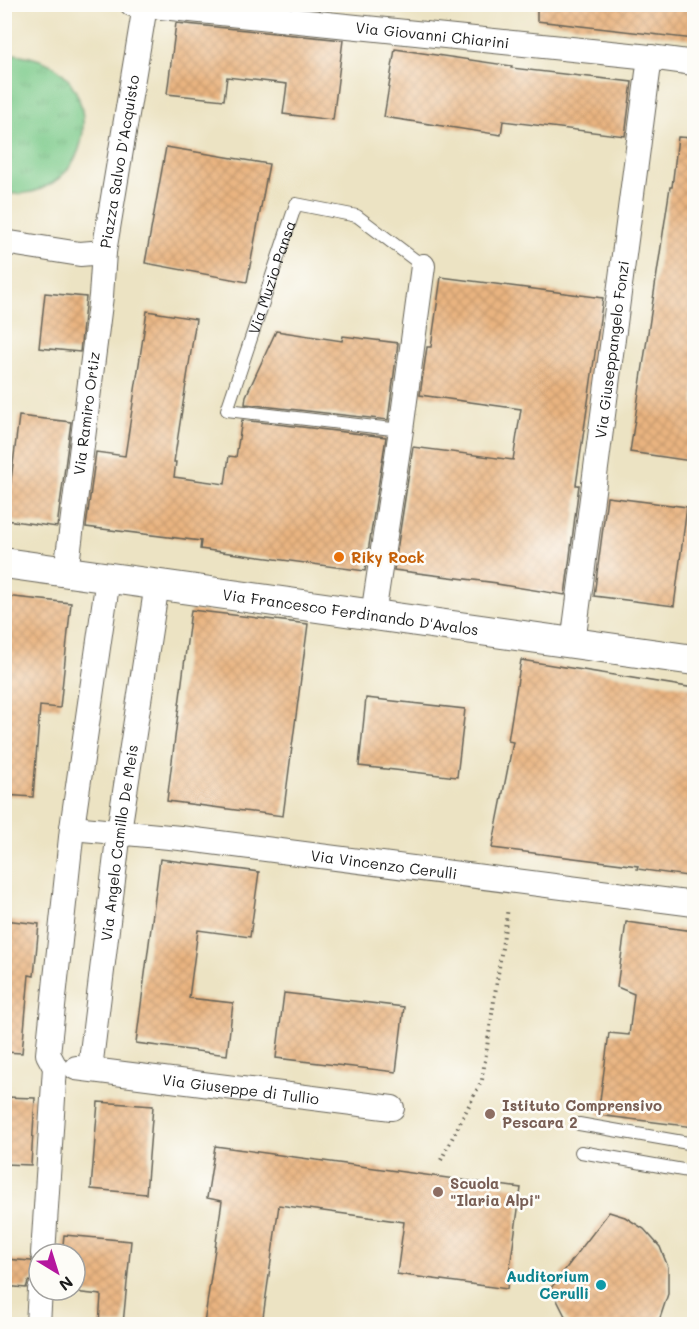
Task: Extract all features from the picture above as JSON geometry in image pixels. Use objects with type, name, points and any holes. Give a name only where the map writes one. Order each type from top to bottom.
[{"type":"street","name":"Via Giovanni Chiarini","points":[[139,5],[694,63]]},
{"type":"street","name":"Piazza Salvo D'Acquisto","points":[[4,242],[80,254],[104,252],[139,5]]},
{"type":"street","name":"Via Giuseppangelo Fonzi","points":[[573,643],[651,57]]},
{"type":"street","name":"Via Ramiro Ortiz","points":[[66,572],[102,296],[104,252]]},
{"type":"street","name":"Via Muzio Pansa","points":[[373,615],[423,266]]},
{"type":"street","name":"Via Francesco Ferdinando D'Avalos","points":[[4,563],[694,660]]},
{"type":"street","points":[[44,1242],[55,1067],[48,1054],[72,828],[108,578]]},
{"type":"street","name":"Via Angelo Camillo De Meis","points":[[90,1069],[119,831],[157,584]]},
{"type":"street","name":"Via Vincenzo Cerulli","points":[[72,828],[119,831],[694,904]]},
{"type":"street","points":[[55,1067],[90,1069]]},
{"type":"street","name":"Via Giuseppe di Tullio","points":[[90,1069],[392,1108]]},
{"type":"street","points":[[38,1324],[39,1302]]},
{"type":"lane","name":"Via Muzio Pansa","points":[[401,430],[227,410],[296,204],[357,216],[423,266]]},
{"type":"lane","points":[[579,1124],[694,1144]]},
{"type":"lane","points":[[581,1152],[694,1172]]},
{"type":"path","points":[[441,1160],[482,1080],[513,880]]},
{"type":"green space","points":[[16,54],[49,64],[59,70],[71,83],[79,99],[83,115],[83,133],[79,149],[71,165],[60,178],[35,191],[5,194],[5,56]]},
{"type":"building","points":[[537,4],[694,4],[694,39],[537,21]]},
{"type":"building","points":[[176,23],[343,40],[333,120],[283,114],[287,84],[227,77],[224,100],[167,94]]},
{"type":"building","points":[[395,49],[512,66],[511,68],[632,82],[625,136],[503,121],[501,135],[384,117]]},
{"type":"building","points":[[678,137],[694,138],[694,438],[691,461],[630,452]]},
{"type":"building","points":[[166,147],[269,164],[247,282],[145,263]]},
{"type":"building","points":[[441,277],[603,298],[576,485],[579,485],[565,595],[497,583],[394,570],[413,447],[513,460],[521,409],[420,395],[427,347],[431,347]]},
{"type":"building","points":[[45,293],[86,297],[80,352],[39,348]]},
{"type":"building","points":[[147,311],[196,319],[174,462],[176,462],[174,477],[225,484],[229,456],[236,457],[242,420],[386,437],[365,571],[200,549],[201,541],[86,527],[96,452],[125,456]]},
{"type":"building","points":[[276,331],[342,341],[343,336],[398,343],[388,420],[245,404],[246,396]]},
{"type":"building","points":[[19,416],[71,422],[57,527],[6,520]]},
{"type":"building","points":[[607,497],[687,507],[674,606],[594,596]]},
{"type":"building","points":[[4,596],[71,603],[60,708],[40,706],[33,797],[4,795]]},
{"type":"building","points":[[191,610],[308,624],[283,816],[167,801]]},
{"type":"building","points":[[521,660],[694,688],[694,877],[637,869],[638,866],[492,848],[513,742],[508,741]]},
{"type":"building","points":[[366,698],[465,709],[457,777],[359,766]]},
{"type":"building","points":[[160,859],[259,872],[250,937],[198,930],[189,998],[233,1003],[227,1055],[136,1043]]},
{"type":"building","points":[[4,920],[39,924],[34,976],[29,975],[22,1053],[4,1052]]},
{"type":"building","points":[[626,922],[694,931],[694,1127],[598,1115],[609,1033],[629,1035],[634,994],[617,987]]},
{"type":"building","points":[[284,993],[404,1007],[396,1072],[276,1058]]},
{"type":"building","points":[[4,1097],[35,1098],[31,1165],[4,1164]]},
{"type":"building","points":[[98,1102],[153,1106],[146,1194],[91,1189]]},
{"type":"building","points":[[215,1146],[521,1188],[507,1289],[397,1274],[404,1222],[279,1205],[262,1324],[204,1324],[222,1201],[207,1198]]},
{"type":"building","points":[[609,1212],[625,1217],[644,1229],[660,1247],[668,1267],[668,1294],[658,1324],[569,1324],[551,1288]]},
{"type":"building","points":[[64,1235],[131,1241],[123,1324],[99,1324],[101,1295],[87,1294],[87,1242],[63,1242]]},
{"type":"building","points":[[4,1259],[27,1261],[26,1288],[4,1286]]},
{"type":"place","name":"Riky Rock","points":[[339,557]]},
{"type":"place","name":"Istituto Comprensivo Pescara 2","points":[[490,1114]]},
{"type":"place","name":"Scuola \"Ilaria Alpi\"","points":[[438,1192]]},
{"type":"place","name":"Auditorium Cerulli","points":[[601,1285]]}]
